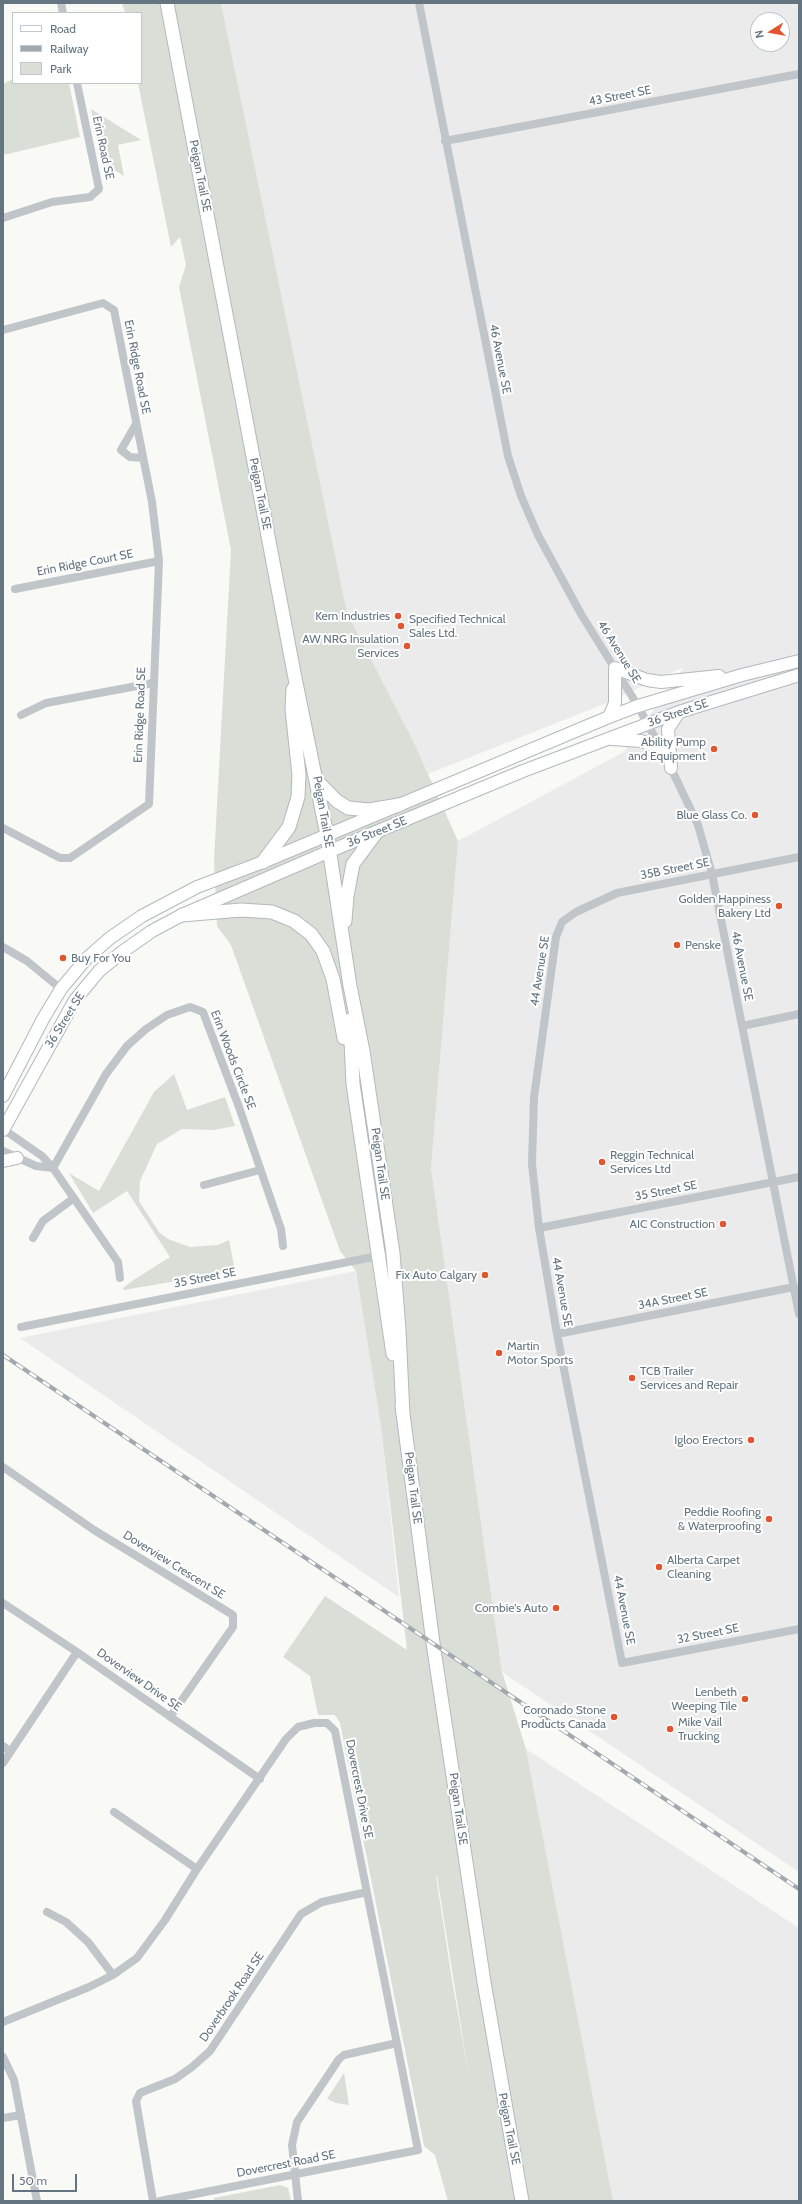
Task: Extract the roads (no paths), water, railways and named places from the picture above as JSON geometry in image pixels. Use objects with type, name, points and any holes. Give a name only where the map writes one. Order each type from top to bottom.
[{"type":"main road","name":"Peigan Trail SE","points":[[167,3],[294,673],[318,782],[327,834],[350,986],[363,1051],[393,1253],[399,1330],[403,1415]]},
{"type":"main road","points":[[263,862],[289,827],[298,797],[298,775],[292,709],[294,673]]},
{"type":"main road","points":[[318,782],[337,801],[348,808],[369,810],[399,805]]},
{"type":"main road","points":[[344,946],[347,896],[353,864],[376,833]]},
{"type":"main road","points":[[182,916],[241,910],[272,912],[294,922],[311,934],[323,951],[333,979],[353,1084]]},
{"type":"main road","name":"Peigan Trail SE","points":[[350,986],[353,1084],[403,1415],[434,1651],[479,1952],[522,2201]]},
{"type":"street","name":"46 Avenue SE","points":[[419,3],[508,456],[521,496],[538,535],[581,614],[648,724],[698,825],[712,874],[799,1314]]},
{"type":"street","name":"43 Street SE","points":[[445,141],[799,74]]},
{"type":"street","name":"Erin Road SE","points":[[3,218],[52,202],[90,197],[99,190],[77,84]]},
{"type":"street","name":"Erin Ridge Road SE","points":[[3,330],[103,303],[114,310],[152,502],[159,561],[149,804],[70,858],[60,858],[3,828]]},
{"type":"street","name":"Erin Ridge Road SE","points":[[136,424],[121,450],[130,457],[143,458]]},
{"type":"street","name":"Erin Ridge Court SE","points":[[15,589],[159,561]]},
{"type":"street","name":"36 Street SE","points":[[3,1096],[43,1019],[61,989],[86,959],[110,938],[142,916],[197,887],[263,862],[609,717],[638,706],[742,675],[799,661]]},
{"type":"street","points":[[609,717],[615,702],[615,668],[647,680],[661,682],[742,675]]},
{"type":"street","name":"36 Street SE","points":[[3,1129],[75,1000],[94,976],[122,952],[152,931],[182,916],[330,852],[523,771],[679,712],[799,676]]},
{"type":"street","points":[[21,715],[46,703],[153,682]]},
{"type":"street","points":[[671,768],[668,729],[679,712]]},
{"type":"street","points":[[605,739],[641,741],[661,748]]},
{"type":"street","name":"35B Street SE","points":[[562,922],[576,912],[617,893],[799,856]]},
{"type":"street","name":"44 Avenue SE","points":[[562,922],[556,937],[534,1097],[532,1164],[539,1228],[557,1334],[622,1663]]},
{"type":"street","points":[[3,947],[27,961],[61,989]]},
{"type":"street","name":"Erin Woods Circle SE","points":[[53,1168],[106,1074],[127,1046],[146,1029],[167,1015],[190,1007],[203,1012],[240,1107],[281,1229],[282,1246]]},
{"type":"street","points":[[742,1026],[799,1014]]},
{"type":"street","points":[[3,1081],[16,1071]]},
{"type":"street","points":[[3,1129],[42,1156],[53,1168],[118,1262],[120,1278]]},
{"type":"street","points":[[3,1151],[36,1166],[53,1168]]},
{"type":"street","points":[[3,1161],[17,1158]]},
{"type":"street","points":[[204,1185],[260,1170]]},
{"type":"street","name":"35 Street SE","points":[[539,1228],[799,1177]]},
{"type":"street","points":[[33,1238],[43,1221],[74,1198]]},
{"type":"street","name":"35 Street SE","points":[[22,1327],[393,1253]]},
{"type":"street","name":"34A Street SE","points":[[557,1334],[794,1288]]},
{"type":"street","name":"Doverview Crescent SE","points":[[3,1467],[94,1530],[233,1615],[233,1627],[170,1717]]},
{"type":"street","name":"Doverview Drive SE","points":[[3,1603],[77,1652],[260,1779]]},
{"type":"street","name":"32 Street SE","points":[[622,1663],[799,1629]]},
{"type":"street","points":[[3,1763],[77,1652]]},
{"type":"street","name":"Dovercrest Drive SE","points":[[3,2022],[89,1987],[113,1975],[137,1958],[165,1920],[196,1869],[260,1779],[286,1739],[298,1728],[314,1723],[327,1724],[335,1731],[418,2150]]},
{"type":"street","points":[[3,1746],[10,1751]]},
{"type":"street","points":[[114,1812],[196,1869]]},
{"type":"street","name":"Doverbrook Road SE","points":[[153,2201],[136,2101],[140,2093],[175,2079],[192,2068],[210,2051],[301,1914],[322,1902],[367,1892]]},
{"type":"street","points":[[47,1912],[66,1922],[88,1942],[113,1975]]},
{"type":"street","points":[[298,2201],[294,2175],[292,2145],[297,2122],[339,2059],[344,2055],[397,2043]]},
{"type":"street","points":[[3,2057],[14,2080],[37,2201]]},
{"type":"street","points":[[3,2118],[21,2115]]},
{"type":"street","name":"Dovercrest Road SE","points":[[160,2201],[418,2150]]},
{"type":"railway","points":[[3,1355],[799,1889]]},
{"type":"place","name":"Kern Industries","points":[[398,616]]},
{"type":"place","name":"Specified Technical Sales Ltd.","points":[[401,626]]},
{"type":"place","name":"AW NRG Insulation Services","points":[[407,646]]},
{"type":"place","name":"Ability Pump and Equipment","points":[[714,749]]},
{"type":"place","name":"Blue Glass Co.","points":[[755,815]]},
{"type":"place","name":"Golden Happiness Bakery Ltd","points":[[779,906]]},
{"type":"place","name":"Penske","points":[[677,945]]},
{"type":"place","name":"Buy For You","points":[[63,958]]},
{"type":"place","name":"Reggin Technical Services Ltd","points":[[602,1162]]},
{"type":"place","name":"AIC Construction","points":[[723,1224]]},
{"type":"place","name":"Fix Auto Calgary","points":[[485,1275]]},
{"type":"place","name":"Martin Motor Sports","points":[[499,1353]]},
{"type":"place","name":"TCB Trailer Services and Repair","points":[[632,1378]]},
{"type":"place","name":"Igloo Erectors","points":[[751,1440]]},
{"type":"place","name":"Peddie Roofing & Waterproofing","points":[[769,1519]]},
{"type":"place","name":"Alberta Carpet Cleaning","points":[[659,1567]]},
{"type":"place","name":"Combie's Auto","points":[[556,1608]]},
{"type":"place","name":"Lenbeth Weeping Tile","points":[[745,1699]]},
{"type":"place","name":"Coronado Stone Products Canada","points":[[614,1717]]},
{"type":"place","name":"Mike Vail Trucking","points":[[670,1729]]}]
